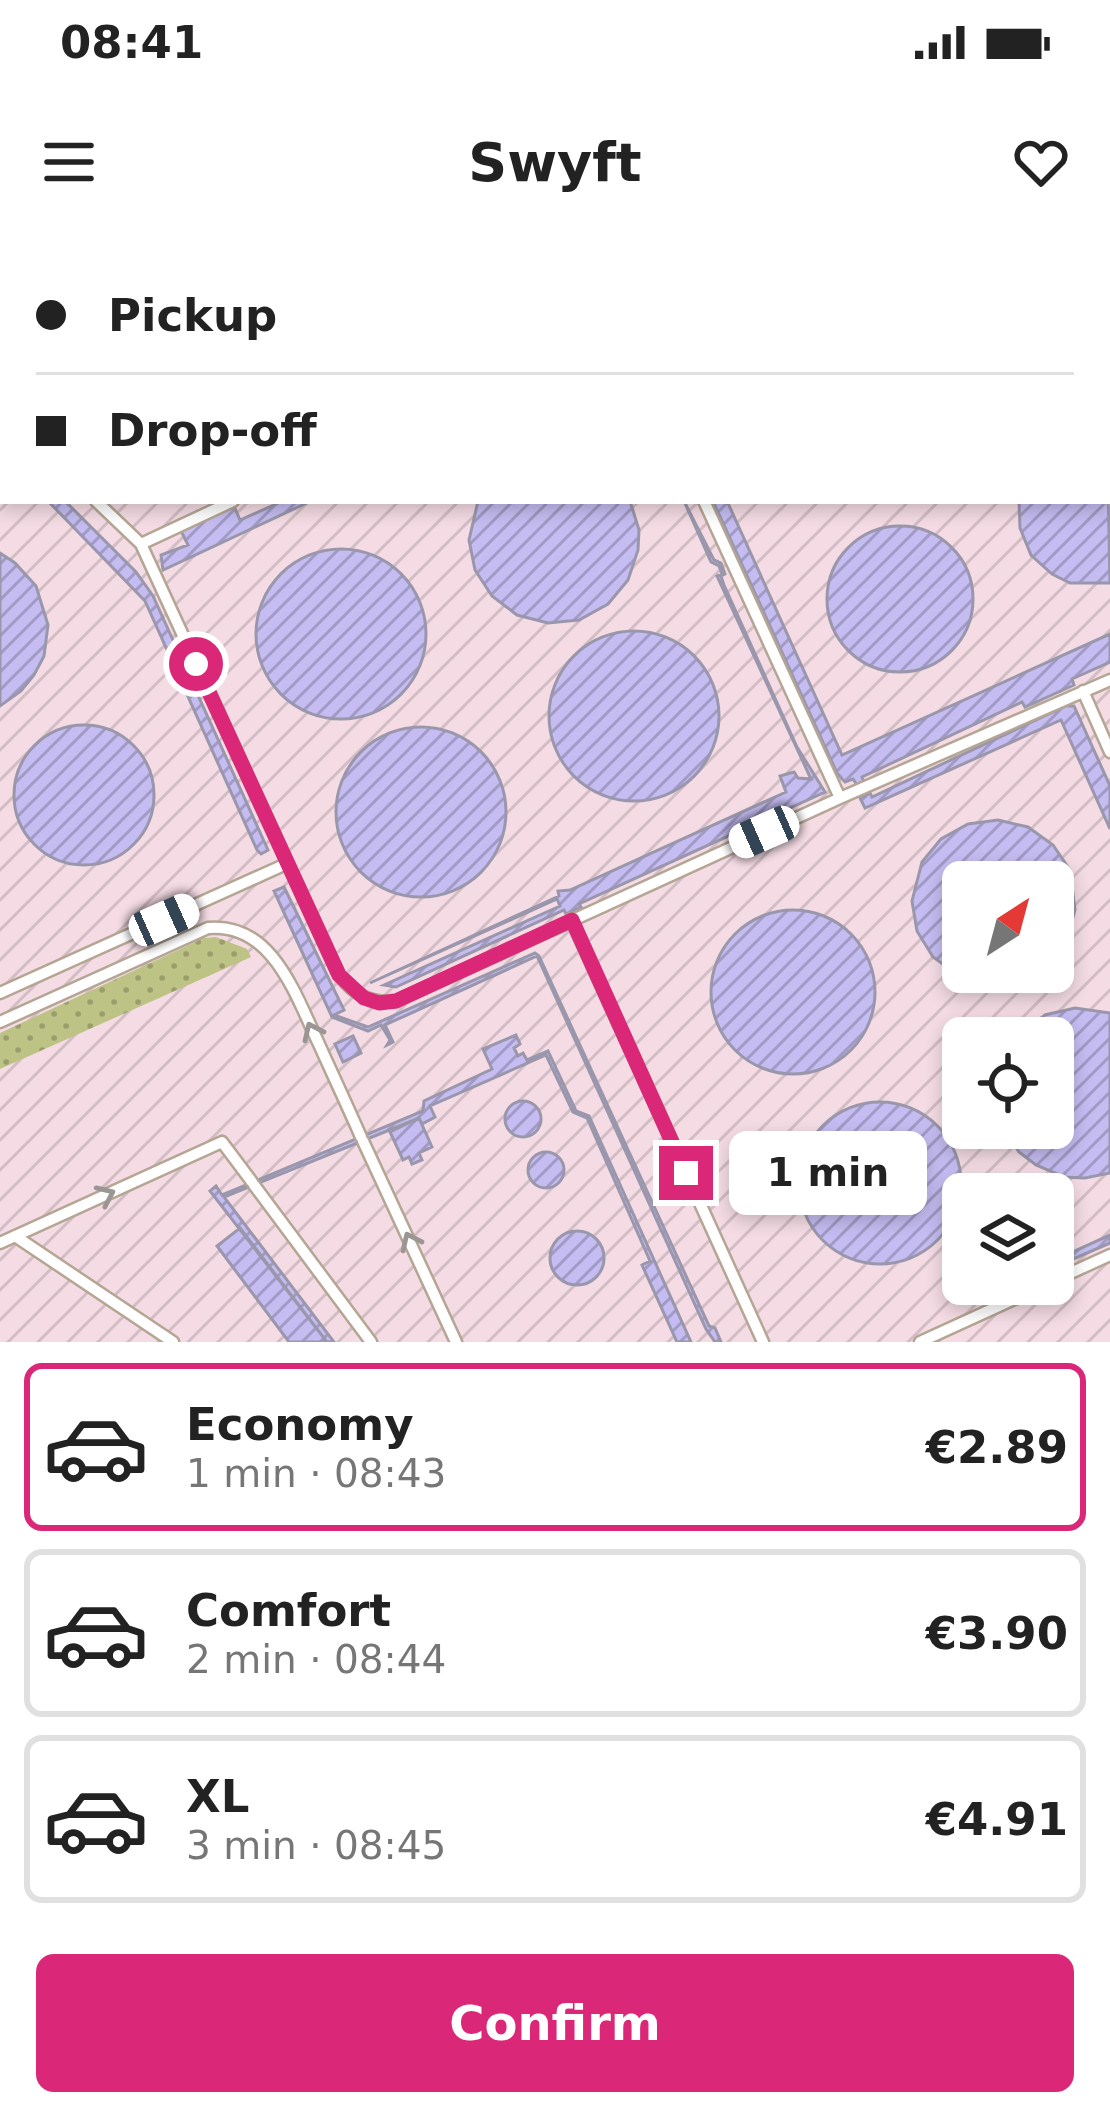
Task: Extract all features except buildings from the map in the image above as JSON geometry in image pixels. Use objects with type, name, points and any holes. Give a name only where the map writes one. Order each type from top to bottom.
[{"type":"lane","points":[[99,504],[141,544],[339,975],[350,988],[379,1003],[396,1001],[1110,680]]},
{"type":"lane","points":[[141,544],[227,504]]},
{"type":"lane","points":[[705,504],[840,798]]},
{"type":"lane","points":[[1083,692],[1110,752]]},
{"type":"lane","points":[[0,993],[286,864]]},
{"type":"lane","points":[[572,920],[763,1342]]},
{"type":"lane","points":[[0,1022],[208,928],[225,926],[257,942],[286,973],[456,1342]]},
{"type":"lane","points":[[0,1244],[222,1142],[371,1342]]},
{"type":"lane","points":[[15,1236],[173,1342]]},
{"type":"lane","points":[[1074,1272],[1110,1255]]},
{"type":"lane","points":[[920,1342],[1002,1305]]},
{"type":"shaded area","points":[[0,504],[1110,504],[1110,1342],[0,1342]]},
{"type":"green space","points":[[216,937],[247,949],[251,957],[0,1069],[0,1033],[204,938]]},
{"type":"route","points":[[196,664],[339,975],[350,988],[379,1003],[396,1001],[572,920],[686,1173]]}]
